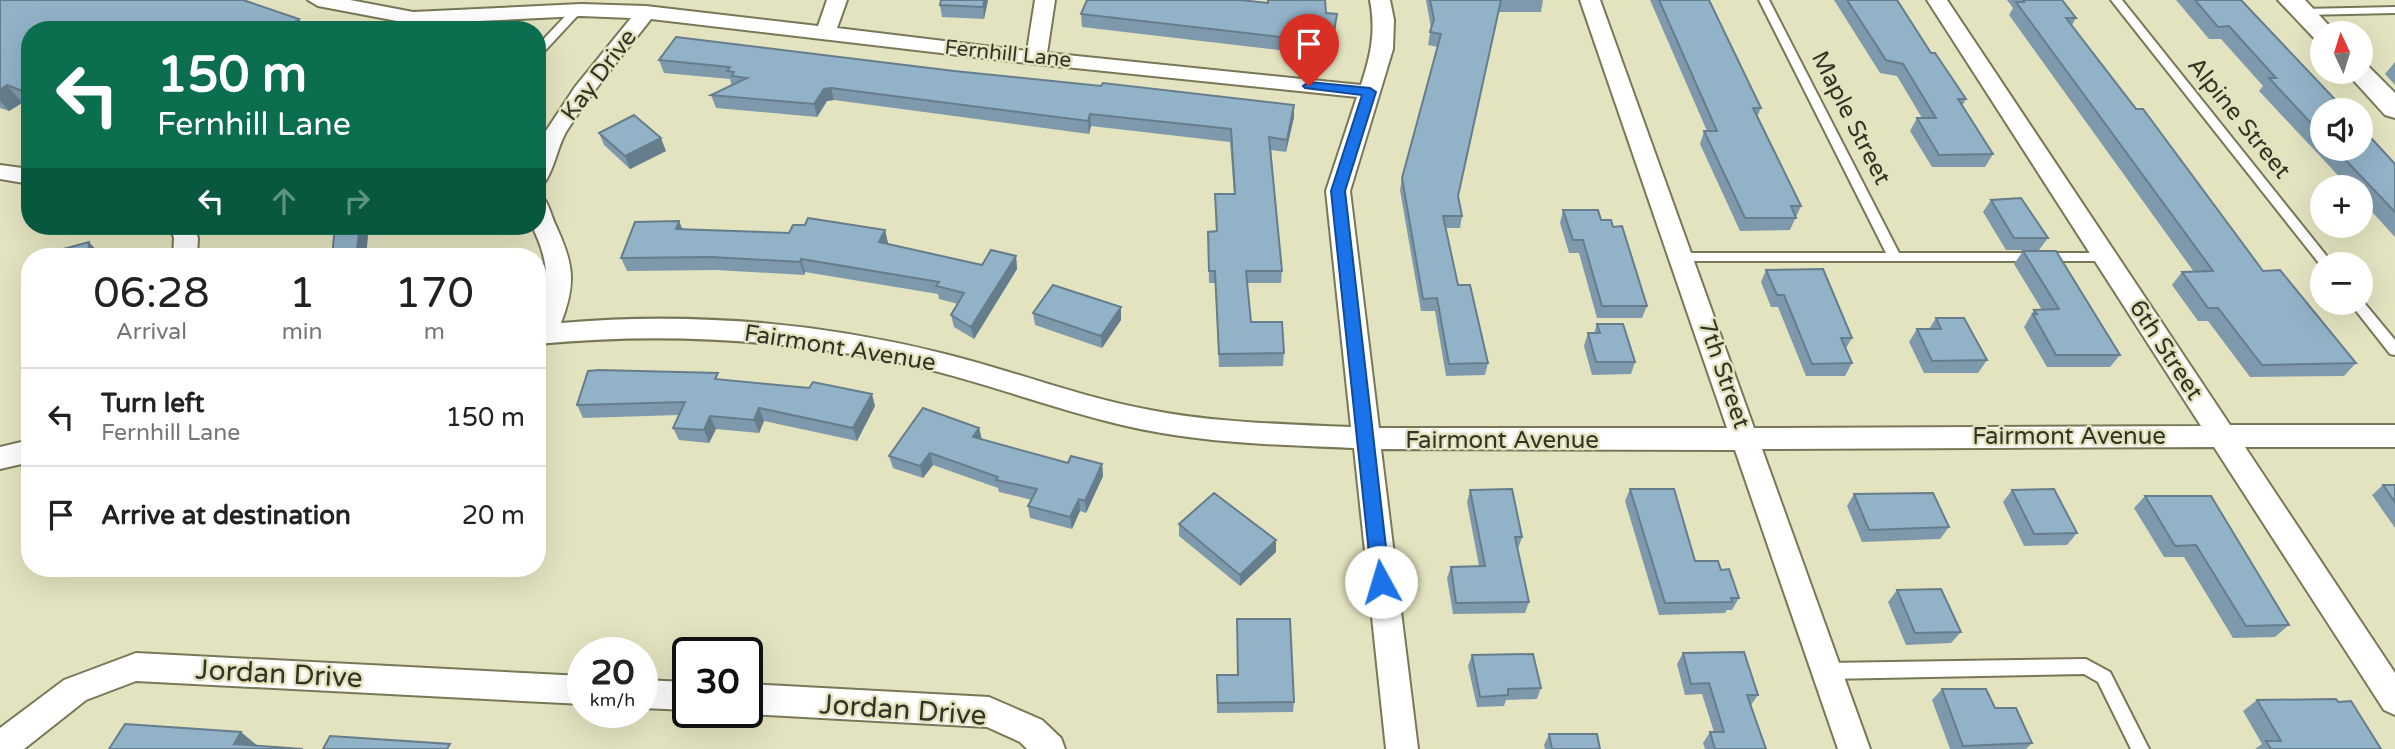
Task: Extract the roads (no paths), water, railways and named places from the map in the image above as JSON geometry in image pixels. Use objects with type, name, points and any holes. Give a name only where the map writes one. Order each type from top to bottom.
[{"type":"street","name":"Fernhill Lane","points":[[318,0],[395,21]]},
{"type":"street","points":[[825,34],[837,0]]},
{"type":"street","points":[[1036,58],[1045,0]]},
{"type":"street","points":[[1380,0],[1384,20],[1383,49],[1338,191],[1402,749]]},
{"type":"street","name":"7th Street","points":[[1590,0],[1854,749]]},
{"type":"street","name":"6th Street","points":[[1937,0],[2395,700]]},
{"type":"street","name":"Fernhill Lane","points":[[485,21],[606,5],[825,34],[1370,92]]},
{"type":"street","points":[[2297,6],[2311,21]]},
{"type":"street","name":"Kay Drive","points":[[546,150],[561,124],[646,12]]},
{"type":"street","points":[[2371,84],[2395,109]]},
{"type":"street","points":[[0,172],[21,176]]},
{"type":"street","points":[[546,228],[558,258],[560,281],[556,307],[546,326]]},
{"type":"street","name":"Fairmont Avenue","points":[[546,335],[638,329],[759,333],[868,347],[942,363],[1052,396],[1180,425],[1366,439],[2395,436]]},
{"type":"street","points":[[0,458],[21,453]]},
{"type":"street","name":"Jordan Drive","points":[[0,748],[75,690],[136,667],[567,689]]},
{"type":"street","name":"Jordan Drive","points":[[763,700],[989,712],[1031,732],[1049,749]]},
{"type":"lane","name":"Maple Street","points":[[1764,0],[1895,258]]},
{"type":"lane","name":"Alpine Street","points":[[2116,0],[2317,252]]},
{"type":"lane","points":[[2297,6],[2395,10]]},
{"type":"lane","points":[[546,43],[576,10]]},
{"type":"lane","points":[[1683,258],[2106,258]]},
{"type":"lane","points":[[2367,315],[2395,350]]},
{"type":"lane","points":[[1827,671],[2085,666],[2104,677],[2140,749]]}]
